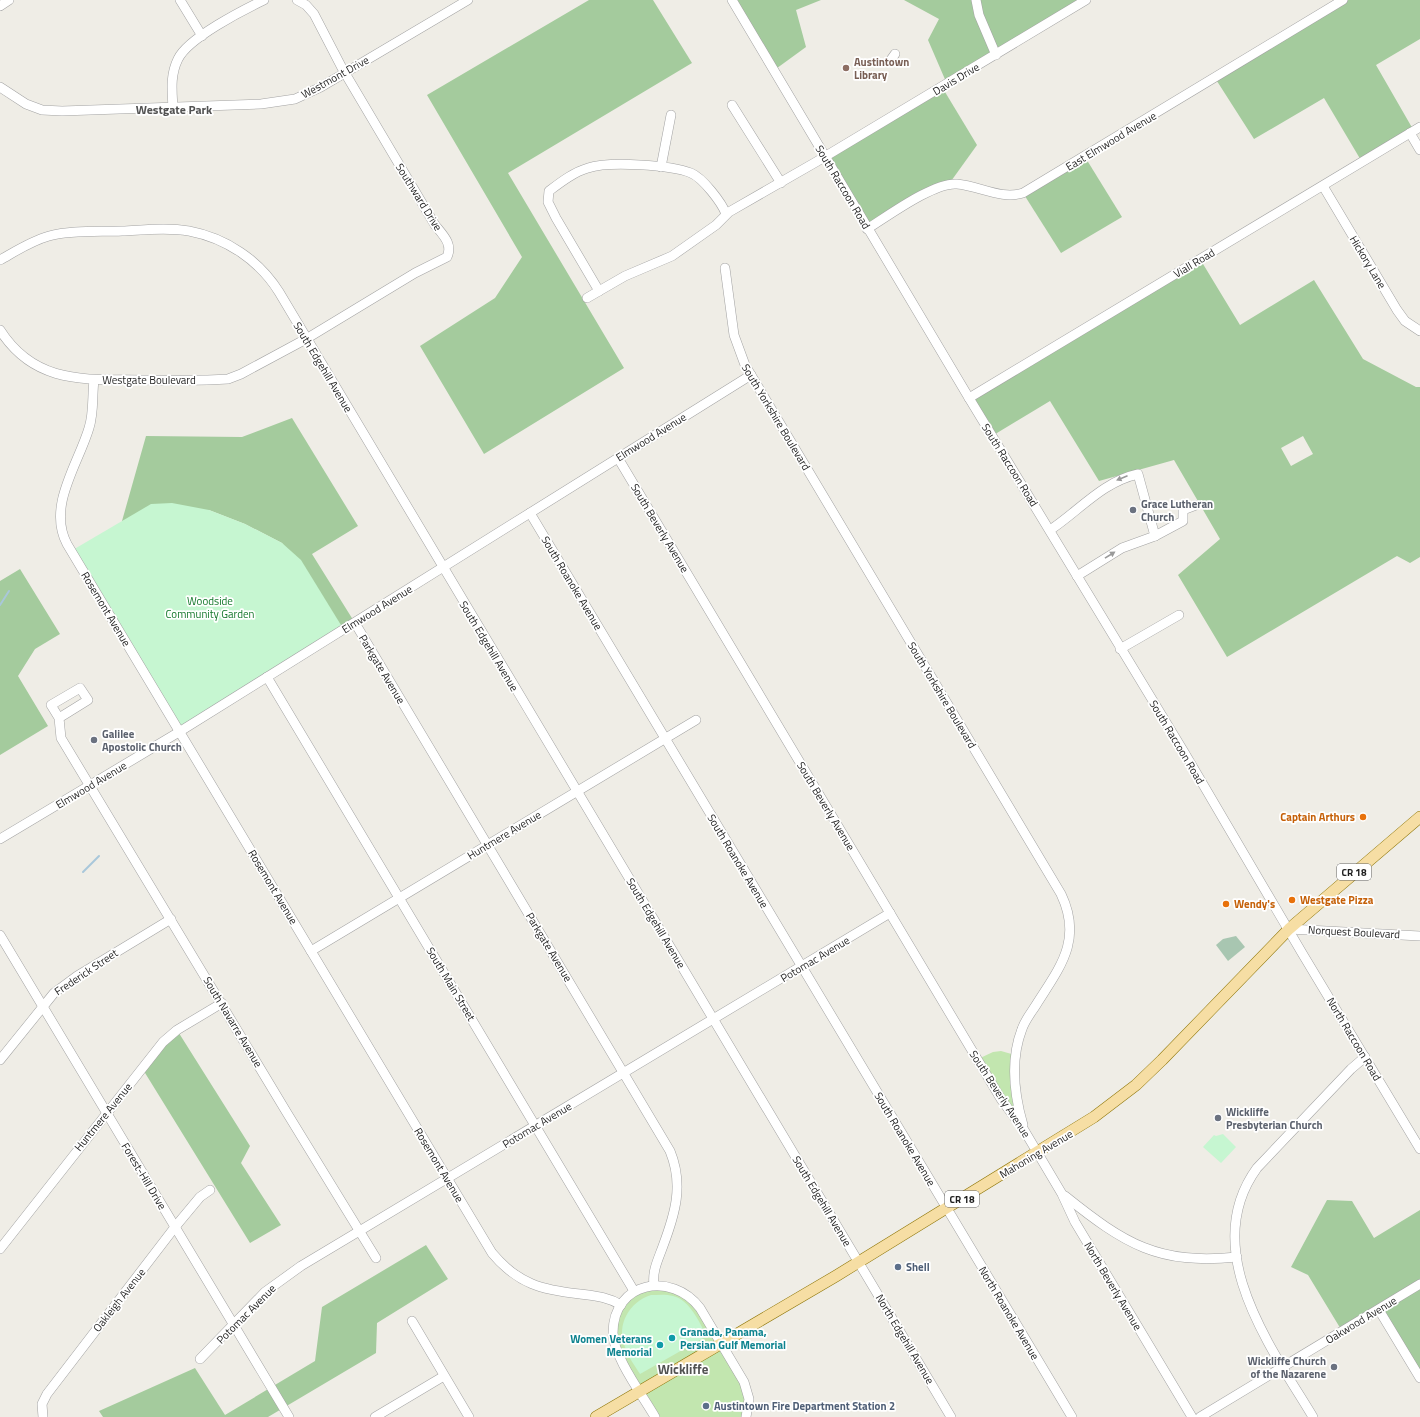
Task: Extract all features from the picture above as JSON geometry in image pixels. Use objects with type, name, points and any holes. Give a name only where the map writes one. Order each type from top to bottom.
[{"type":"main road","name":"Mahoning Avenue","points":[[596,1417],[858,1262],[1094,1118],[1136,1085],[1289,929],[1420,817]]},
{"type":"street","points":[[0,6],[9,0]]},
{"type":"street","points":[[180,0],[202,36]]},
{"type":"street","points":[[173,108],[172,85],[178,59],[192,43],[202,36],[264,0]]},
{"type":"street","name":"Southward Drive","points":[[297,0],[306,5],[314,14],[345,73],[435,225],[449,245],[449,252],[443,260],[415,273],[306,338]]},
{"type":"street","name":"Westmont Drive","points":[[0,88],[26,104],[52,111],[173,108],[283,102],[310,93],[345,73],[455,3],[468,0]]},
{"type":"street","name":"South Raccoon Road","points":[[732,0],[867,229],[1050,530],[1289,929]]},
{"type":"street","points":[[976,0],[979,15],[996,55]]},
{"type":"street","name":"Davis Drive","points":[[587,298],[625,276],[672,256],[710,229],[726,214],[781,183],[1086,0]]},
{"type":"street","name":"East Elmwood Avenue","points":[[867,229],[936,188],[949,184],[965,185],[1005,195],[1024,193],[1343,0]]},
{"type":"street","points":[[732,105],[781,183]]},
{"type":"street","points":[[661,167],[671,115]]},
{"type":"street","name":"Viall Road","points":[[969,398],[1420,127]]},
{"type":"street","points":[[1410,133],[1420,150]]},
{"type":"street","points":[[599,290],[548,202],[549,191],[566,179],[587,168],[599,165],[661,167],[693,174],[712,192],[724,208],[726,214]]},
{"type":"street","name":"Hickory Lane","points":[[1323,186],[1397,310],[1405,321],[1420,331]]},
{"type":"street","name":"South Edgehill Avenue","points":[[0,260],[30,244],[58,234],[165,229],[188,231],[225,243],[257,264],[274,284],[858,1262]]},
{"type":"street","name":"South Yorkshire Boulevard","points":[[725,268],[734,335],[741,357],[1053,880],[1068,909],[1071,935],[1066,956],[1025,1022],[1016,1048],[1015,1084],[1024,1130]]},
{"type":"street","name":"Westgate Boulevard","points":[[0,330],[13,348],[33,364],[62,376],[94,380],[228,379],[241,374],[306,338]]},
{"type":"street","name":"Elmwood Avenue","points":[[0,839],[179,732],[751,375]]},
{"type":"street","name":"Rosemont Avenue","points":[[94,380],[90,427],[62,501],[60,522],[62,532],[179,732],[492,1253],[521,1280],[543,1289],[608,1298],[621,1304]]},
{"type":"street","name":"South Beverly Avenue","points":[[618,458],[1001,1099],[1024,1130],[1038,1153]]},
{"type":"street","points":[[1050,530],[1108,484],[1125,476],[1138,474],[1154,536]]},
{"type":"street","points":[[1077,576],[1122,548],[1154,536],[1183,521],[1184,510],[1196,505]]},
{"type":"street","name":"South Roanoke Avenue","points":[[530,513],[947,1208]]},
{"type":"street","points":[[1120,649],[1178,615]]},
{"type":"street","name":"Parkgate Avenue","points":[[355,623],[670,1151],[677,1175],[677,1203],[654,1270],[654,1285]]},
{"type":"street","name":"South Main Street","points":[[267,677],[634,1291]]},
{"type":"street","name":"South Navarre Avenue","points":[[59,718],[61,738],[91,785],[287,1113],[376,1258]]},
{"type":"street","name":"Huntmere Avenue","points":[[311,951],[696,720]]},
{"type":"street","name":"Potomac Avenue","points":[[200,1359],[265,1292],[280,1280],[359,1231],[890,913]]},
{"type":"street","name":"Frederick Street","points":[[0,1060],[54,993],[77,976],[171,919]]},
{"type":"street","name":"Norquest Boulevard","points":[[1289,929],[1420,936]]},
{"type":"street","name":"North Raccoon Road","points":[[1289,929],[1420,1149]]},
{"type":"street","name":"Forest-Hill Drive","points":[[0,936],[289,1417]]},
{"type":"street","name":"Huntmere Avenue","points":[[0,1249],[163,1042],[177,1030],[222,1003]]},
{"type":"street","points":[[1313,1417],[1252,1311],[1241,1278],[1237,1257],[1234,1225],[1240,1198],[1249,1179],[1262,1162],[1351,1069],[1365,1057]]},
{"type":"street","name":"North Beverly Avenue","points":[[1038,1153],[1062,1194],[1075,1222],[1192,1417]]},
{"type":"street","name":"Oakleigh Avenue","points":[[43,1417],[42,1404],[47,1394],[175,1227],[200,1197],[210,1190]]},
{"type":"street","points":[[1062,1194],[1113,1233],[1148,1250],[1193,1259],[1237,1257]]},
{"type":"street","name":"North Roanoke Avenue","points":[[947,1208],[1072,1417]]},
{"type":"street","name":"North Edgehill Avenue","points":[[858,1262],[951,1417]]},
{"type":"street","name":"Oakwood Avenue","points":[[1200,1417],[1420,1284]]},
{"type":"street","points":[[655,1417],[620,1358],[614,1343],[613,1326],[621,1304],[634,1291],[654,1285],[672,1287],[691,1297],[700,1308],[746,1388],[748,1399],[746,1417]]},
{"type":"street","points":[[1379,1310],[1420,1378]]},
{"type":"street","points":[[412,1321],[470,1417]]},
{"type":"street","points":[[375,1417],[444,1376]]},
{"type":"green space","points":[[589,0],[653,0],[692,63],[508,173],[624,368],[484,454],[420,346],[495,298],[522,257],[427,95]]},
{"type":"green space","points":[[732,0],[821,0],[796,10],[806,47],[773,71]]},
{"type":"green space","points":[[904,0],[1086,0],[947,84],[928,40],[939,19]]},
{"type":"green space","points":[[1343,0],[1420,0],[1420,39],[1376,65],[1414,131],[1362,162],[1324,98],[1254,139],[1215,78]]},
{"type":"green space","points":[[942,87],[977,145],[949,184],[867,229],[824,157]]},
{"type":"green space","points":[[1085,157],[1122,217],[1061,253],[1023,193]]},
{"type":"green space","points":[[1200,259],[1240,325],[1314,280],[1363,359],[1416,387],[1420,387],[1420,557],[1410,563],[1397,556],[1227,657],[1178,575],[1220,539],[1174,460],[1099,481],[1050,401],[992,436],[969,398]],"holes":[[[1303,436],[1313,454],[1291,466],[1281,448]]]},
{"type":"green space","points":[[292,418],[358,526],[312,554],[355,623],[344,630],[282,543],[245,524],[209,510],[122,521],[146,436],[242,437]]},
{"type":"green space","name":"Woodside Community Garden","points":[[172,503],[209,510],[245,524],[282,543],[301,560],[344,630],[179,732],[71,551],[151,504]]},
{"type":"green space","points":[[20,569],[60,634],[35,649],[18,676],[48,726],[0,755],[0,581]]},
{"type":"green space","points":[[1236,936],[1245,947],[1228,961],[1216,945],[1223,939]]},
{"type":"green space","points":[[177,1030],[250,1146],[241,1163],[281,1225],[250,1243],[142,1068]]},
{"type":"green space","points":[[1001,1051],[1015,1055],[1024,1130],[978,1059],[993,1052]]},
{"type":"green space","points":[[1223,1134],[1236,1147],[1221,1163],[1203,1147],[1214,1135],[1216,1136]]},
{"type":"green space","points":[[1327,1200],[1352,1201],[1374,1238],[1420,1210],[1420,1369],[1416,1371],[1379,1310],[1342,1331],[1308,1275],[1291,1267]]},
{"type":"green space","points":[[426,1245],[448,1279],[377,1323],[376,1353],[268,1417],[103,1417],[99,1411],[195,1368],[225,1415],[315,1361],[322,1307]]},
{"type":"green space","points":[[645,1286],[691,1297],[744,1382],[746,1417],[655,1417],[620,1358],[613,1326],[630,1294]]},
{"type":"green space","points":[[651,1295],[670,1295],[679,1298],[693,1312],[707,1336],[640,1374],[626,1351],[622,1331],[623,1323],[626,1315],[636,1303]]},
{"type":"waterway","points":[[0,605],[9,591]]},
{"type":"waterway","points":[[83,872],[99,856]]},
{"type":"place","name":"Austintown Library","points":[[846,68]]},
{"type":"place","name":"Grace Lutheran Church","points":[[1133,510]]},
{"type":"place","name":"Galilee Apostolic Church","points":[[94,740]]},
{"type":"place","name":"Captain Arthurs","points":[[1363,817]]},
{"type":"place","name":"Westgate Pizza","points":[[1292,900]]},
{"type":"place","name":"Wendy's","points":[[1226,904]]},
{"type":"place","name":"Wickliffe Presbyterian Church","points":[[1218,1118]]},
{"type":"place","name":"Shell","points":[[898,1267]]},
{"type":"place","name":"Granada, Panama, Persian Gulf Memorial","points":[[672,1338]]},
{"type":"place","name":"Women Veterans Memorial","points":[[660,1345]]},
{"type":"place","name":"Wickliffe Church of the Nazarene","points":[[1334,1367]]},
{"type":"place","name":"Austintown Fire Department Station 2","points":[[706,1406]]},
{"type":"district","name":"Westgate Park","points":[[174,109]]},
{"type":"district","name":"Wickliffe","points":[[683,1369]]}]
